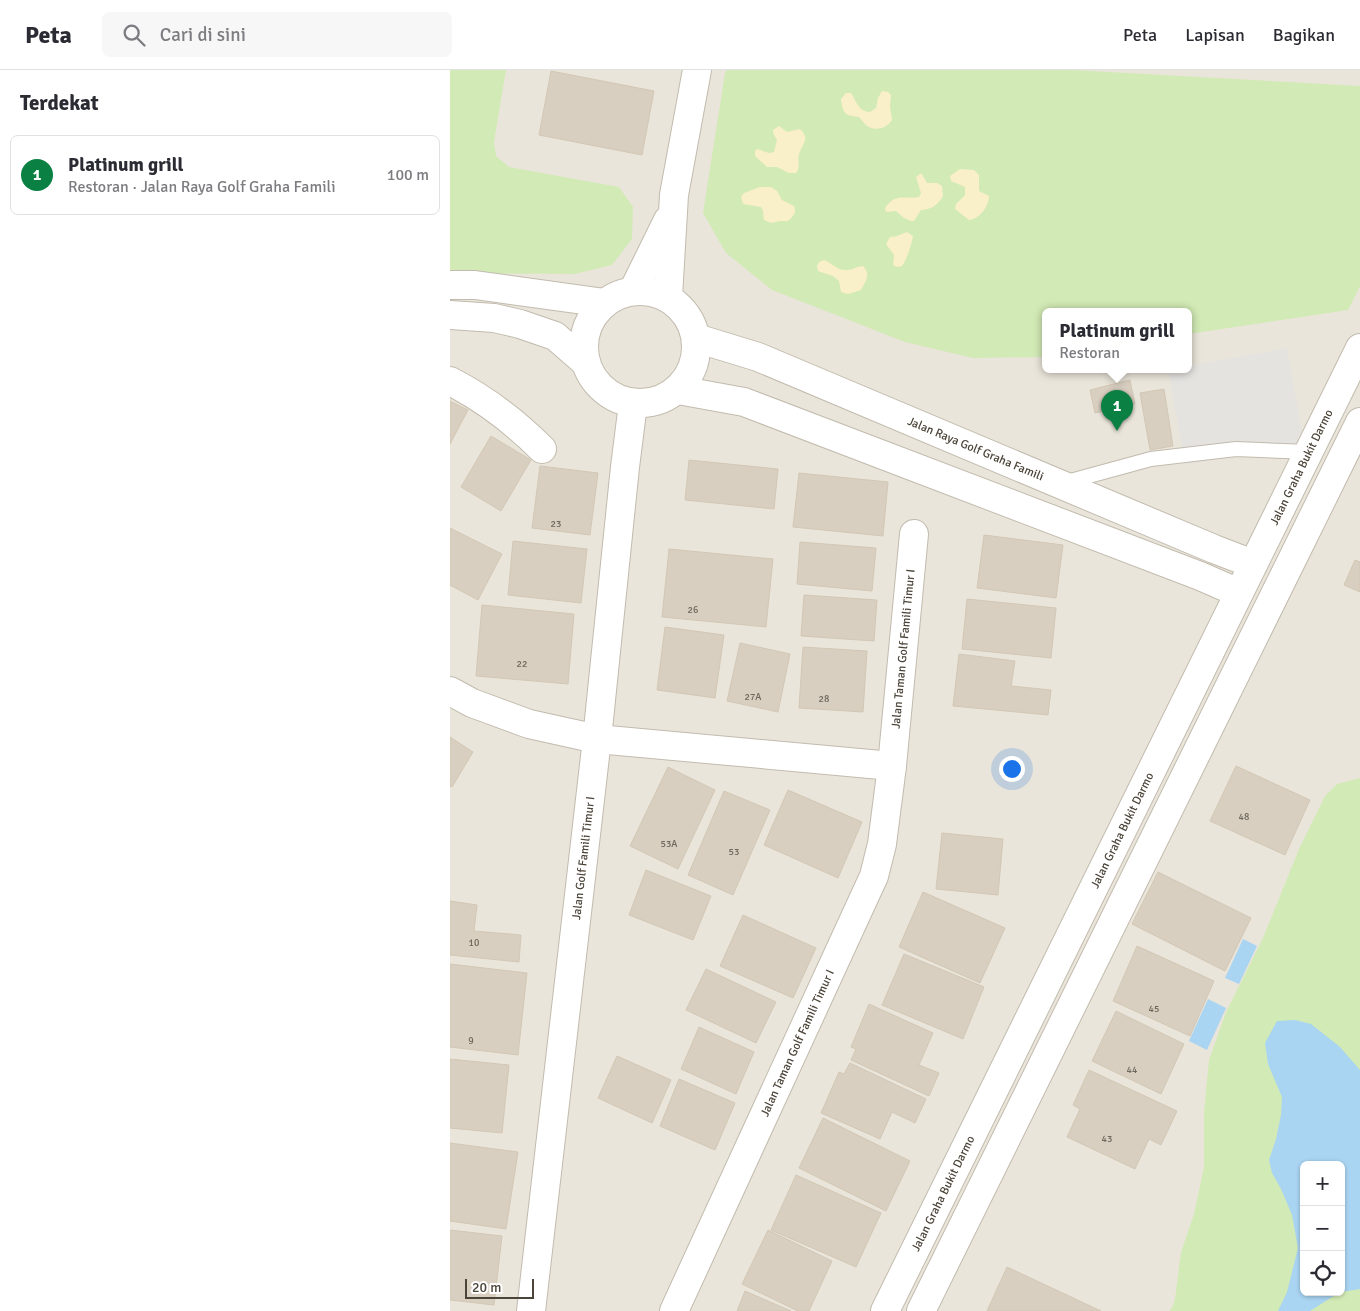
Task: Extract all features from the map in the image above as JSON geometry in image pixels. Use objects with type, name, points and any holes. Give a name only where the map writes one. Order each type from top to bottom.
[{"type":"street","points":[[668,297],[673,210],[697,70]]},
{"type":"street","points":[[633,291],[673,210]]},
{"type":"street","points":[[450,285],[475,285],[606,303]]},
{"type":"street","points":[[648,290],[668,297],[680,307],[690,321],[696,338],[696,357],[689,377],[678,390],[665,399],[649,404],[633,404],[617,400],[603,391],[592,378],[586,363],[584,346],[586,330],[594,315],[606,303],[618,295],[633,291],[648,290]]},
{"type":"street","points":[[450,315],[494,318],[520,324],[555,336],[586,363]]},
{"type":"street","name":"Jalan Raya Golf Graha Famili","points":[[696,338],[758,357],[1254,564]]},
{"type":"street","name":"Jalan Graha Bukit Darmo","points":[[885,1311],[1360,348]]},
{"type":"street","points":[[450,381],[476,394],[518,426],[542,449]]},
{"type":"street","points":[[678,390],[744,402],[1200,576],[1239,593]]},
{"type":"street","name":"Jalan Golf Famili Timur I","points":[[531,1311],[597,739],[633,404]]},
{"type":"street","points":[[921,1311],[1360,422]]},
{"type":"street","name":"Jalan Taman Golf Famili Timur I","points":[[674,1311],[874,876],[882,844],[892,766],[914,534]]},
{"type":"street","points":[[450,690],[472,703],[530,724],[597,739],[892,766]]},
{"type":"lane","points":[[1060,484],[1151,459],[1236,449],[1309,452]]},
{"type":"shaded area","points":[[450,70],[1360,70],[1360,1311],[450,1311]]},
{"type":"shaded area","points":[[1287,348],[1304,444],[1185,465],[1169,373],[1192,373],[1192,365]]},
{"type":"green space","points":[[450,70],[506,70],[494,142],[496,156],[509,167],[619,187],[633,207],[632,239],[612,265],[575,274],[450,273]]},
{"type":"green space","points":[[727,70],[1073,70],[1360,86],[1360,286],[1348,310],[1192,333],[1192,308],[1042,308],[1042,357],[973,358],[905,342],[772,290],[726,253],[703,213]]},
{"type":"green space","points":[[1360,778],[1360,1311],[1169,1311],[1175,1299],[1181,1252],[1194,1214],[1204,1167],[1204,1112],[1209,1060],[1226,1012],[1263,938],[1299,849],[1325,796],[1337,784]]},
{"type":"sand","points":[[882,91],[888,92],[891,95],[892,120],[885,127],[875,129],[869,127],[859,117],[848,115],[844,111],[841,99],[846,93],[851,93],[860,108],[870,112],[876,108]]},
{"type":"sand","points":[[779,126],[787,132],[800,129],[805,136],[805,142],[799,154],[796,173],[789,173],[777,167],[767,167],[755,156],[757,149],[769,153],[774,152],[777,140],[773,130]]},
{"type":"sand","points":[[960,169],[974,170],[979,175],[979,191],[989,196],[983,211],[977,217],[969,220],[955,209],[956,204],[965,195],[965,187],[951,181],[950,176]]},
{"type":"sand","points":[[922,174],[927,183],[937,183],[942,186],[943,196],[939,202],[931,208],[921,210],[914,221],[904,218],[896,211],[886,212],[885,208],[897,198],[919,197],[921,193],[916,177]]},
{"type":"sand","points":[[760,187],[771,187],[777,191],[782,200],[794,206],[795,213],[788,221],[771,223],[764,220],[761,207],[743,204],[741,197],[744,193]]},
{"type":"sand","points":[[907,232],[913,236],[910,248],[902,266],[897,267],[893,265],[894,255],[886,244],[890,237]]},
{"type":"sand","points":[[824,260],[844,270],[863,266],[867,275],[861,290],[848,294],[841,292],[839,281],[833,276],[818,271],[817,266],[819,262]]},
{"type":"water","points":[[1243,939],[1257,946],[1239,984],[1225,978]]},
{"type":"water","points":[[1208,999],[1226,1008],[1207,1050],[1189,1041]]},
{"type":"water","points":[[1295,1020],[1311,1024],[1340,1047],[1360,1070],[1360,1289],[1345,1291],[1345,1161],[1300,1161],[1300,1296],[1334,1296],[1310,1311],[1278,1311],[1287,1292],[1298,1248],[1292,1215],[1272,1173],[1269,1160],[1281,1115],[1282,1097],[1268,1064],[1265,1043],[1277,1021]]},
{"type":"building","points":[[551,71],[654,91],[642,155],[539,135]]},
{"type":"building","points":[[1130,380],[1135,404],[1095,413],[1090,390]]},
{"type":"building","points":[[1164,389],[1173,446],[1150,450],[1140,393]]},
{"type":"building","points":[[450,401],[468,410],[450,444]]},
{"type":"building","points":[[491,436],[531,460],[501,511],[461,487]]},
{"type":"building","points":[[689,460],[778,469],[774,509],[685,500]]},
{"type":"building","points":[[540,466],[598,473],[590,535],[532,528]]},
{"type":"building","points":[[799,473],[888,482],[883,536],[793,527]]},
{"type":"building","points":[[450,528],[502,554],[478,600],[450,585]]},
{"type":"building","points":[[984,535],[1063,545],[1056,598],[977,588]]},
{"type":"building","points":[[513,541],[587,549],[581,603],[508,595]]},
{"type":"building","points":[[800,542],[876,548],[872,591],[797,584]]},
{"type":"building","points":[[669,549],[773,559],[766,627],[662,617]]},
{"type":"building","points":[[1355,560],[1360,562],[1360,592],[1344,585]]},
{"type":"building","points":[[804,595],[877,600],[874,641],[801,636]]},
{"type":"building","points":[[967,599],[1056,608],[1051,658],[962,649]]},
{"type":"building","points":[[482,605],[574,614],[568,684],[476,676]]},
{"type":"building","points":[[665,627],[724,635],[715,698],[657,690]]},
{"type":"building","points":[[740,643],[790,654],[778,712],[727,701]]},
{"type":"building","points":[[803,647],[867,651],[863,712],[799,708]]},
{"type":"building","points":[[959,654],[1015,661],[1011,686],[1051,690],[1048,715],[953,706]]},
{"type":"building","points":[[450,737],[473,752],[452,787],[450,786]]},
{"type":"building","points":[[1236,766],[1310,800],[1285,855],[1210,821]]},
{"type":"building","points":[[668,767],[715,790],[678,869],[630,846]]},
{"type":"building","points":[[788,790],[862,822],[838,878],[764,845]]},
{"type":"building","points":[[724,791],[770,810],[733,895],[688,875]]},
{"type":"building","points":[[942,833],[1003,839],[998,895],[936,889]]},
{"type":"building","points":[[646,870],[711,896],[693,940],[629,915]]},
{"type":"building","points":[[1158,872],[1251,918],[1225,971],[1132,924]]},
{"type":"building","points":[[923,892],[1005,928],[980,983],[899,947]]},
{"type":"building","points":[[450,901],[477,905],[474,931],[521,935],[519,962],[450,955]]},
{"type":"building","points":[[743,915],[816,948],[793,998],[720,966]]},
{"type":"building","points":[[1137,946],[1214,981],[1190,1036],[1113,1001]]},
{"type":"building","points":[[904,954],[984,987],[963,1039],[882,1005]]},
{"type":"building","points":[[450,964],[527,973],[518,1055],[450,1047]]},
{"type":"building","points":[[706,969],[776,1002],[756,1043],[686,1010]]},
{"type":"building","points":[[869,1004],[933,1033],[919,1065],[939,1073],[929,1096],[851,1060],[856,1049],[851,1047]]},
{"type":"building","points":[[1116,1011],[1184,1044],[1161,1094],[1092,1061]]},
{"type":"building","points":[[699,1027],[754,1052],[736,1094],[681,1069]]},
{"type":"building","points":[[617,1056],[671,1080],[652,1123],[598,1098]]},
{"type":"building","points":[[450,1059],[509,1065],[502,1133],[450,1128]]},
{"type":"building","points":[[850,1063],[926,1099],[915,1123],[892,1112],[880,1139],[821,1113],[839,1072],[844,1074]]},
{"type":"building","points":[[1089,1070],[1177,1111],[1161,1145],[1149,1139],[1135,1169],[1067,1137],[1080,1109],[1073,1105]]},
{"type":"building","points":[[679,1079],[735,1103],[715,1150],[660,1126]]},
{"type":"building","points":[[823,1118],[910,1161],[886,1211],[799,1168]]},
{"type":"building","points":[[450,1143],[518,1152],[506,1229],[450,1221]]},
{"type":"building","points":[[796,1175],[881,1213],[856,1267],[771,1230]]},
{"type":"building","points":[[450,1230],[502,1236],[494,1305],[450,1300]]},
{"type":"building","points":[[768,1230],[832,1261],[809,1311],[798,1311],[742,1284]]},
{"type":"building","points":[[1007,1267],[1101,1311],[987,1311]]},
{"type":"building","points":[[745,1291],[791,1311],[737,1311]]},
{"type":"place","name":"Platinum grill","points":[[1117,431]]}]
